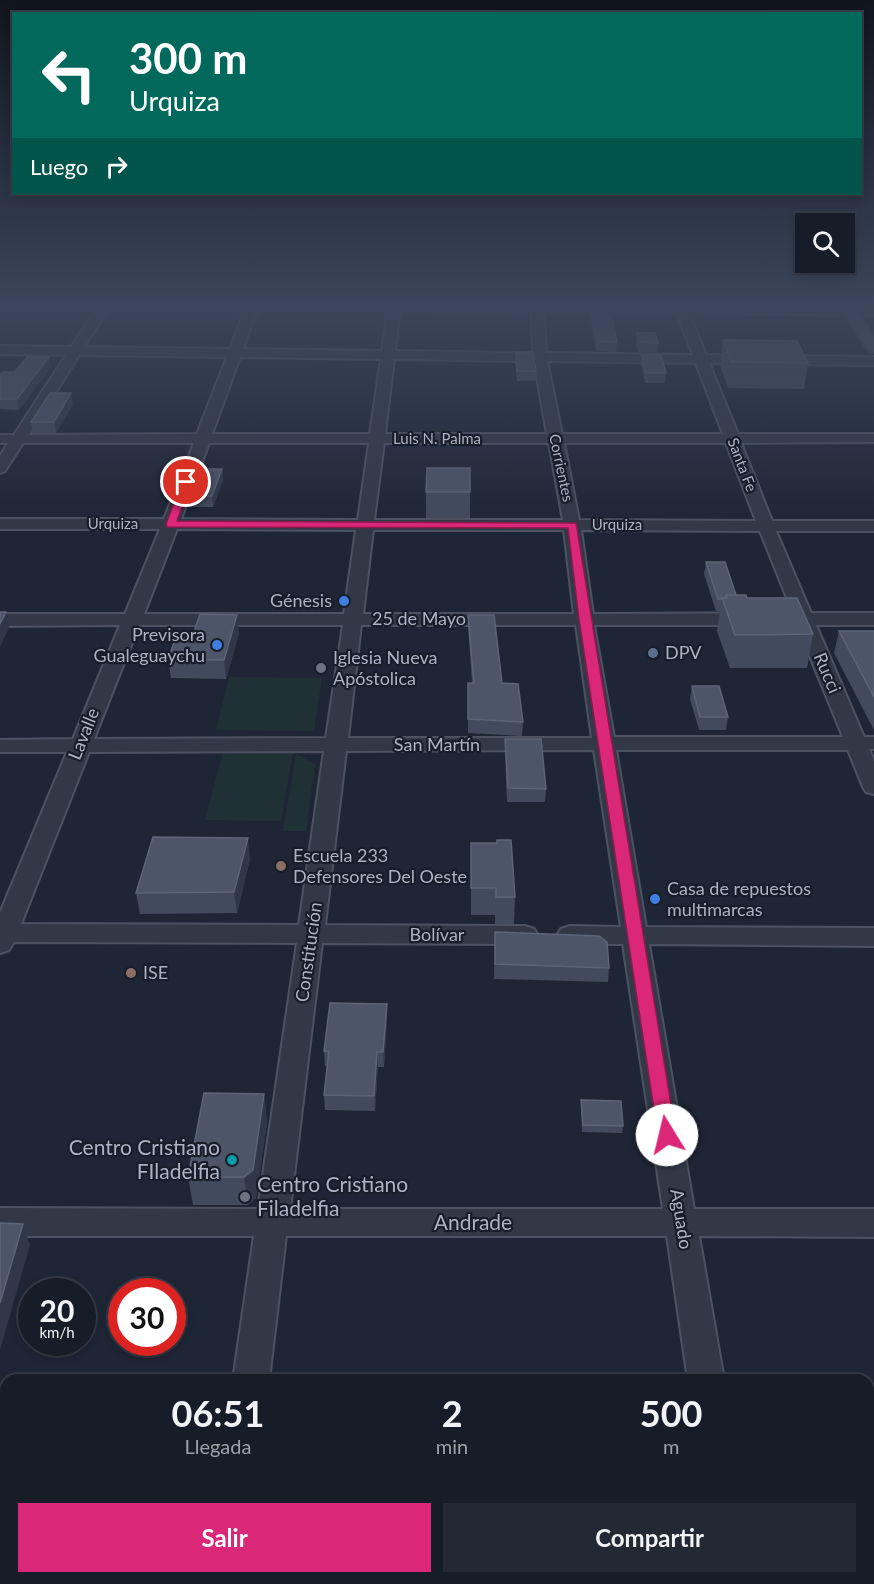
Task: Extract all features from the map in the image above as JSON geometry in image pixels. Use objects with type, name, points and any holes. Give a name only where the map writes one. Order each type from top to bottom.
[{"type":"street","points":[[0,468],[58,378]]},
{"type":"street","name":"Lavalle","points":[[1,936],[171,524],[224,378]]},
{"type":"street","name":"Constitución","points":[[252,1374],[386,378]]},
{"type":"street","name":"Corrientes","points":[[544,378],[572,525]]},
{"type":"street","name":"Santa Fe","points":[[709,378],[766,526]]},
{"type":"street","name":"Luis N. Palma","points":[[0,439],[874,438]]},
{"type":"street","name":"Urquiza","points":[[0,524],[874,526]]},
{"type":"street","name":"Aguado","points":[[572,525],[584,619],[705,1374]]},
{"type":"street","name":"Rucci","points":[[766,526],[804,619],[865,743],[874,787]]},
{"type":"street","name":"25 de Mayo","points":[[0,620],[874,619]]},
{"type":"street","name":"San Martín","points":[[0,746],[865,743]]},
{"type":"street","name":"Bolívar","points":[[1,936],[311,934],[874,937]]},
{"type":"street","name":"Andrade","points":[[0,1222],[874,1223]]},
{"type":"shaded area","points":[[229,677],[322,678],[314,731],[216,730]]},
{"type":"shaded area","points":[[223,752],[293,752],[281,821],[205,820]]},
{"type":"shaded area","points":[[296,754],[315,764],[306,831],[283,831]]},
{"type":"building","points":[[0,378],[33,378],[17,399],[0,399]]},
{"type":"building","points":[[50,393],[71,393],[54,422],[31,422]]},
{"type":"building","points":[[427,468],[470,468],[470,492],[426,492]]},
{"type":"building","points":[[197,469],[222,469],[212,496],[188,495]]},
{"type":"building","points":[[706,562],[725,562],[736,595],[726,595],[726,598],[718,599]]},
{"type":"building","points":[[726,595],[746,595],[747,598],[797,598],[813,634],[735,635],[722,598],[727,598]]},
{"type":"building","points":[[0,612],[6,612],[0,624]]},
{"type":"building","points":[[200,614],[237,615],[224,660],[168,659],[176,637],[192,638]]},
{"type":"building","points":[[468,615],[494,615],[502,683],[518,684],[523,722],[468,719],[468,683],[474,683]]},
{"type":"building","points":[[839,631],[874,631],[874,697]]},
{"type":"building","points":[[692,686],[719,686],[728,717],[700,717]]},
{"type":"building","points":[[505,739],[541,739],[546,789],[508,788]]},
{"type":"building","points":[[153,837],[248,838],[234,892],[136,893]]},
{"type":"building","points":[[497,840],[511,840],[515,897],[496,897],[496,888],[471,888],[471,843],[497,843]]},
{"type":"building","points":[[495,932],[599,936],[607,942],[609,968],[495,964]]},
{"type":"building","points":[[330,1003],[387,1004],[383,1052],[377,1052],[374,1096],[324,1095],[329,1051],[324,1051]]},
{"type":"building","points":[[204,1093],[264,1094],[253,1170],[244,1177],[188,1177]]},
{"type":"building","points":[[581,1100],[621,1101],[623,1126],[583,1125]]},
{"type":"building","points":[[0,1223],[23,1224],[0,1303]]},
{"type":"place","name":"Génesis","points":[[344,601]]},
{"type":"place","name":"Previsora Gualeguaychu","points":[[217,645]]},
{"type":"place","name":"DPV","points":[[653,653]]},
{"type":"place","name":"Iglesia Nueva Apóstolica","points":[[321,668]]},
{"type":"place","name":"Escuela 233 Defensores Del Oeste","points":[[281,866]]},
{"type":"place","name":"Casa de repuestos multimarcas","points":[[655,899]]},
{"type":"place","name":"ISE","points":[[131,973]]},
{"type":"place","name":"Centro Cristiano FIladelfia","points":[[232,1160]]},
{"type":"place","name":"Centro Cristiano Filadelfia","points":[[245,1197]]},
{"type":"route","points":[[186,482],[171,524],[572,525],[584,619],[667,1135]]}]
